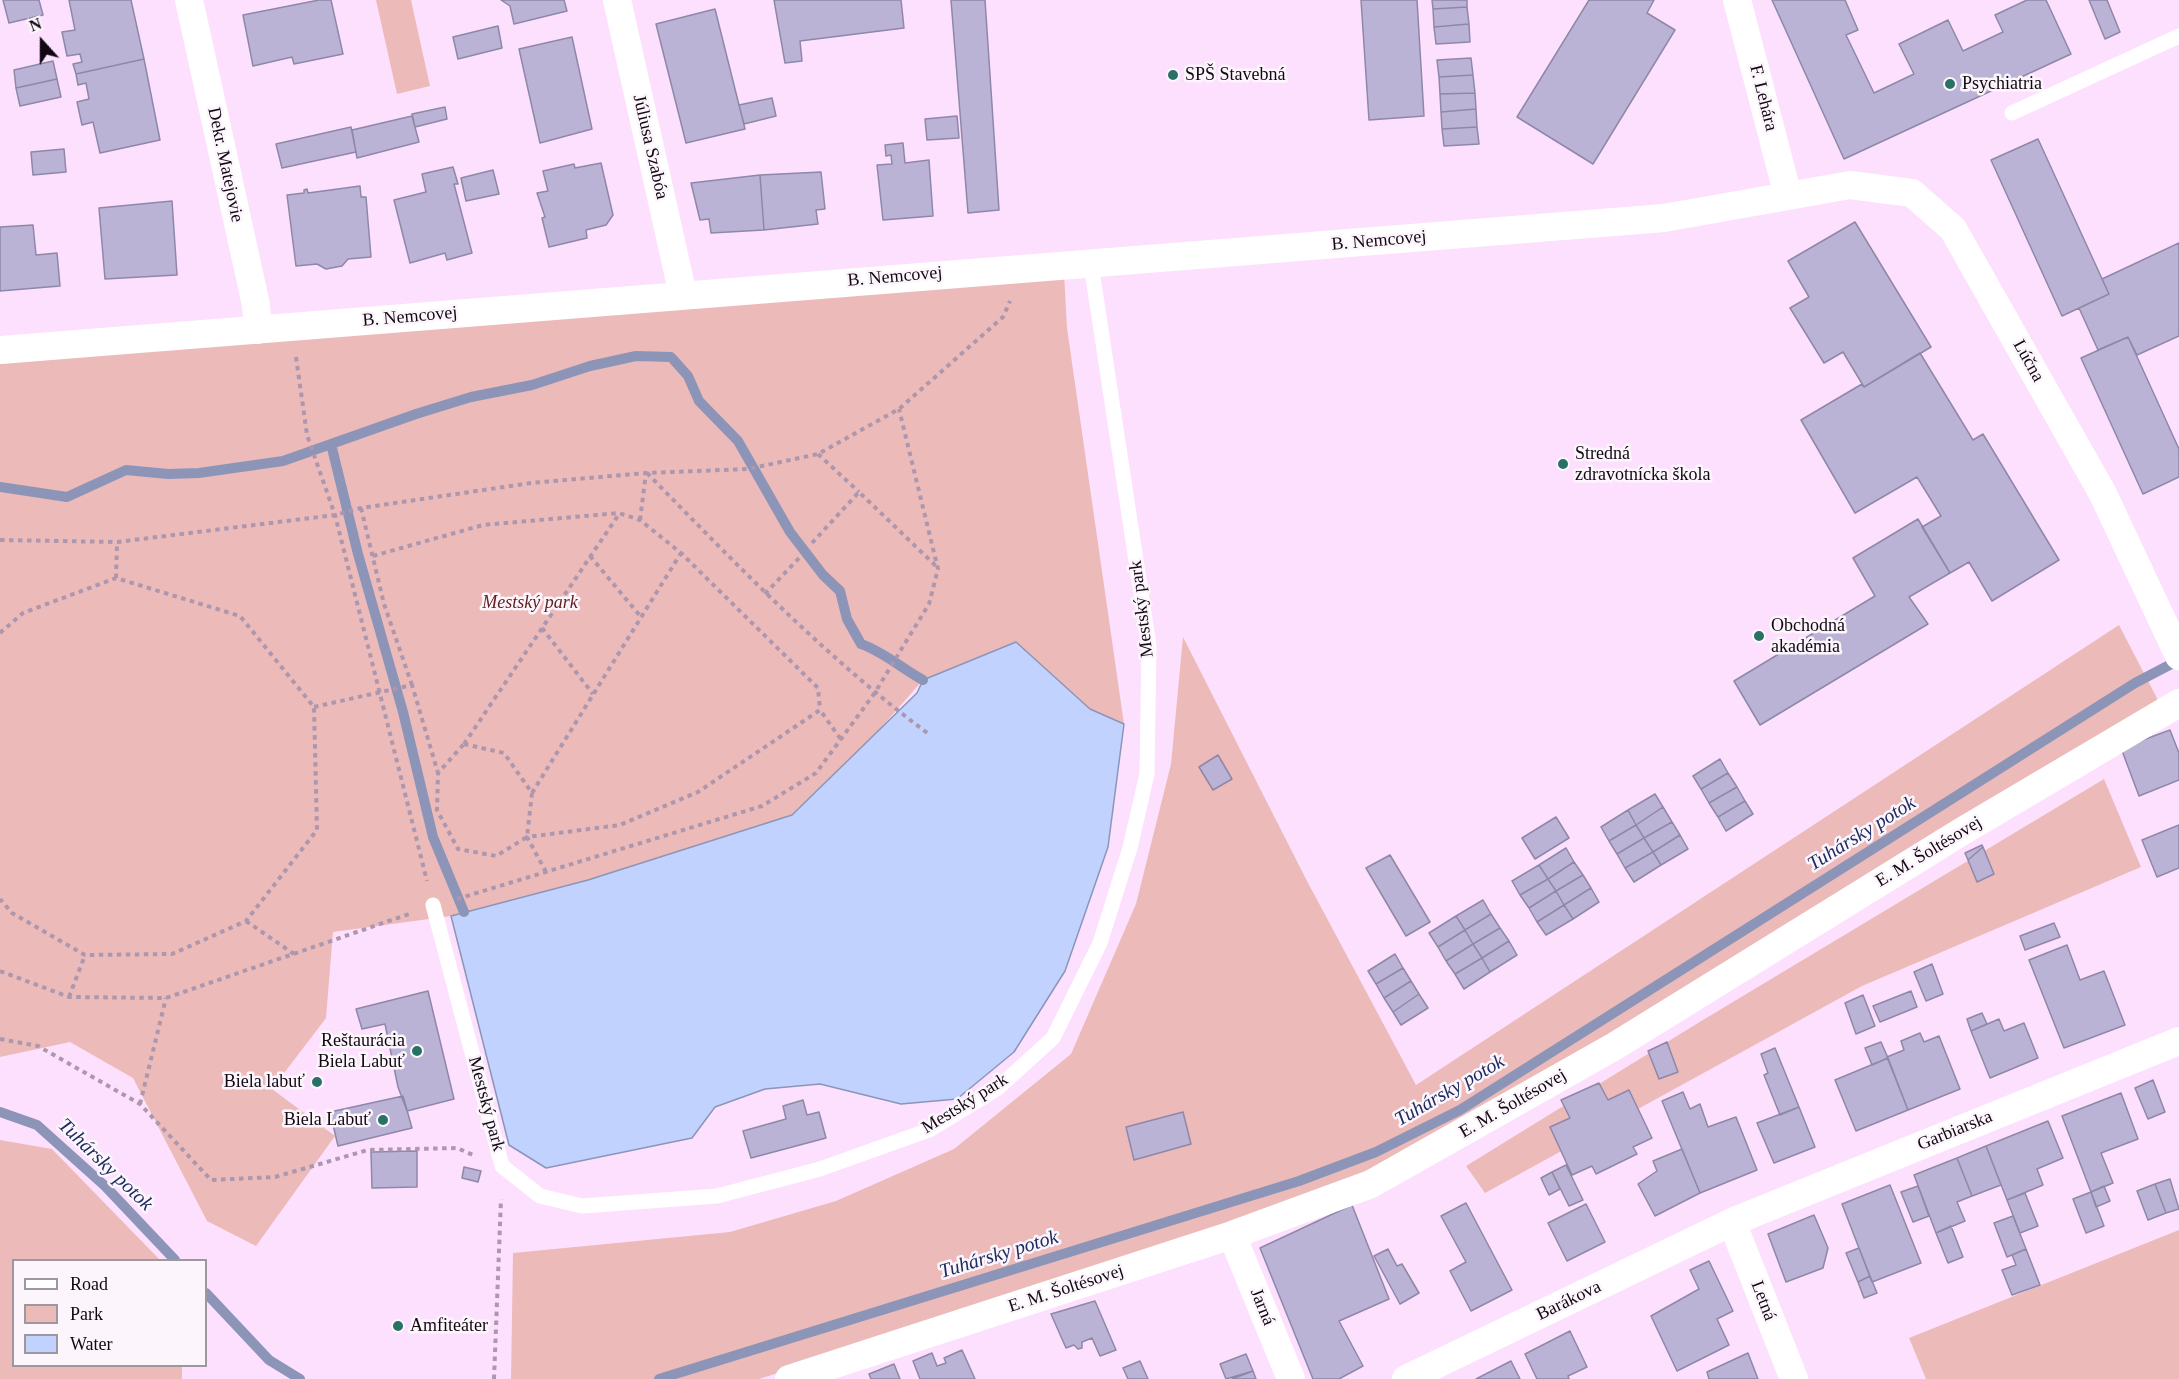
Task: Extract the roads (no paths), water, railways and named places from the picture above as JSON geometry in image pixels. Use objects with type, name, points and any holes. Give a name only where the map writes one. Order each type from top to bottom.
[{"type":"street","name":"Dekr. Matejovie","points":[[189,0],[256,304],[258,330]]},
{"type":"street","name":"Júliusa Szabóa","points":[[617,0],[683,295]]},
{"type":"street","name":"F. Lehára","points":[[1737,0],[1788,196]]},
{"type":"street","name":"Lúčna","points":[[1788,196],[1850,185],[1912,193],[1953,229],[2103,494],[2179,656]]},
{"type":"street","name":"B. Nemcovej","points":[[0,350],[1664,218],[1788,196]]},
{"type":"street","name":"E. M. Šoltésovej","points":[[789,1379],[1232,1235],[1371,1184],[1614,1046],[1961,832],[2179,703]]},
{"type":"street","name":"Garbiarska","points":[[1732,1222],[2179,1041]]},
{"type":"street","name":"Barákova","points":[[1406,1379],[1732,1222]]},
{"type":"street","name":"Letná","points":[[1732,1222],[1794,1379]]},
{"type":"street","name":"Jarná","points":[[1232,1235],[1291,1379]]},
{"type":"lane","points":[[2012,112],[2179,36]]},
{"type":"lane","name":"Mestský park","points":[[433,905],[502,1167],[540,1196],[582,1206],[717,1196],[820,1169],[929,1130],[998,1088],[1053,1038],[1100,943],[1130,848],[1147,774],[1149,646],[1091,264]]},
{"type":"water","points":[[1016,642],[1090,709],[1124,724],[1108,847],[1065,971],[1014,1052],[957,1099],[901,1104],[820,1084],[765,1089],[715,1107],[692,1138],[546,1168],[509,1145],[451,916],[588,880],[792,815],[917,693],[923,680]]},
{"type":"waterway","points":[[0,487],[67,497],[126,470],[168,474],[199,473],[283,461],[471,397],[532,385],[590,366],[636,356],[671,357],[688,376],[699,401],[738,441],[790,532],[823,575],[840,591],[847,619],[861,644],[877,651],[923,680]]},
{"type":"waterway","points":[[331,444],[358,554],[403,712],[433,837],[464,912]]},
{"type":"waterway","name":"Tuhársky potok","points":[[659,1379],[1299,1181],[1376,1152],[1460,1110],[2135,683],[2179,660]]},
{"type":"waterway","name":"Tuhársky potok","points":[[0,1112],[37,1125],[105,1186],[174,1259]]},
{"type":"waterway","name":"Tuhársky potok","points":[[207,1294],[269,1360],[300,1379]]},
{"type":"place","name":"SPŠ Stavebná","points":[[1173,75]]},
{"type":"place","name":"Psychiatria","points":[[1950,84]]},
{"type":"place","name":"Stredná zdravotnícka škola","points":[[1563,464]]},
{"type":"place","name":"Obchodná akadémia","points":[[1759,636]]},
{"type":"place","name":"Reštaurácia Biela Labuť","points":[[417,1051]]},
{"type":"place","name":"Biela labuť","points":[[317,1082]]},
{"type":"place","name":"Biela Labuť","points":[[383,1120]]},
{"type":"place","name":"Amfiteáter","points":[[398,1326]]}]
